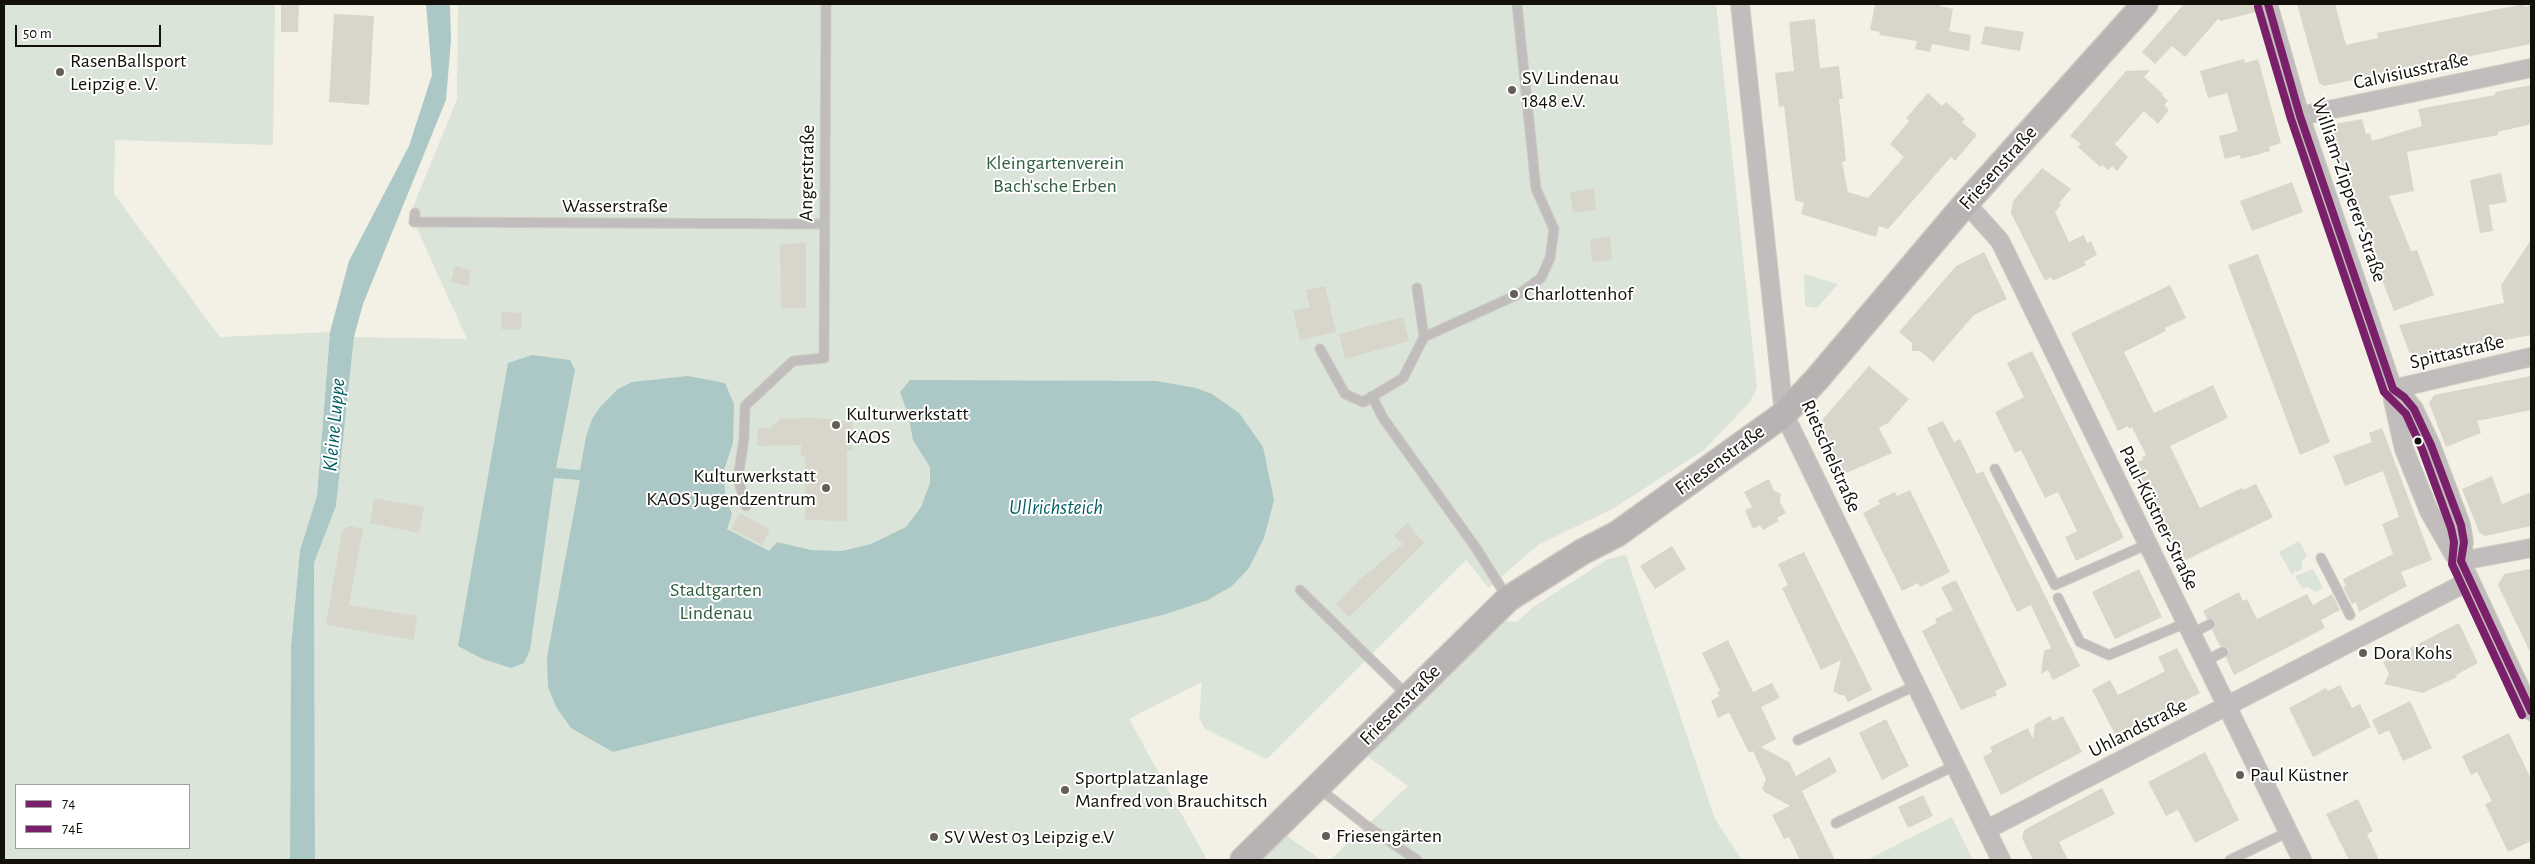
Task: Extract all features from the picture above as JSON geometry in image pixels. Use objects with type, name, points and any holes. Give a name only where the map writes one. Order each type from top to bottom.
[{"type":"street","name":"Rietschelstraße","points":[[1740,4],[1784,414],[2001,860]]},
{"type":"street","name":"Friesenstraße","points":[[1244,860],[1508,599],[1582,552],[1617,534],[1784,414],[1817,379],[1966,203],[2145,4]]},
{"type":"street","name":"William-Zipperer-Straße","points":[[2268,4],[2300,116],[2393,389],[2393,400],[2404,449],[2420,491],[2454,555],[2462,561]]},
{"type":"street","name":"Calvisiusstraße","points":[[2300,116],[2531,68]]},
{"type":"street","name":"Paul-Küstner-Straße","points":[[1966,203],[2000,241],[2302,860]]},
{"type":"street","name":"Spittastraße","points":[[2393,389],[2531,357]]},
{"type":"street","name":"William-Zipperer-Straße","points":[[2393,389],[2404,397],[2414,409],[2431,445],[2461,525],[2464,542],[2462,561],[2469,581],[2531,711]]},
{"type":"street","points":[[2462,561],[2531,548]]},
{"type":"street","name":"Uhlandstraße","points":[[1986,830],[2469,581]]},
{"type":"lane","name":"Angerstraße","points":[[746,506],[738,479],[744,438],[745,406],[793,361],[824,358],[826,4]]},
{"type":"lane","points":[[1424,337],[1520,294],[1541,278],[1550,258],[1554,229],[1536,189],[1517,4]]},
{"type":"lane","name":"Wasserstraße","points":[[415,213],[414,222],[824,224]]},
{"type":"lane","points":[[1320,349],[1345,394],[1363,402],[1403,378],[1424,337],[1417,288]]},
{"type":"lane","points":[[1372,396],[1383,418],[1476,548],[1508,599]]},
{"type":"lane","points":[[1995,469],[2055,585],[2148,544]]},
{"type":"lane","points":[[2321,558],[2350,615]]},
{"type":"lane","points":[[1300,590],[1408,696]]},
{"type":"lane","points":[[2058,598],[2080,642],[2109,655],[2189,628],[2210,624]]},
{"type":"lane","points":[[2205,661],[2223,652]]},
{"type":"lane","points":[[1798,740],[1917,685]]},
{"type":"lane","points":[[1836,823],[1956,765]]},
{"type":"lane","points":[[1317,787],[1367,826],[1417,860]]},
{"type":"lane","points":[[2230,860],[2288,832]]},
{"type":"green space","points":[[4,4],[275,4],[273,145],[115,140],[114,194],[220,337],[330,332],[317,496],[300,550],[291,647],[290,860],[4,860]]},
{"type":"green space","points":[[458,4],[1716,4],[1757,388],[1749,403],[1704,450],[1614,508],[1538,545],[1489,588],[1466,560],[1267,759],[1205,729],[1199,718],[1202,682],[1129,719],[1207,860],[315,860],[314,563],[336,506],[354,337],[467,339],[414,222],[413,207],[457,99]]},
{"type":"green space","points":[[1804,274],[1838,284],[1817,308],[1805,306]]},
{"type":"green space","points":[[2299,541],[2307,556],[2302,561],[2302,569],[2297,572],[2295,570],[2292,575],[2279,552]]},
{"type":"green space","points":[[1626,555],[1715,819],[1742,860],[1330,860],[1408,786],[1367,756],[1501,621],[1517,622],[1533,607],[1608,559]]},
{"type":"green space","points":[[2313,569],[2323,588],[2315,592],[2309,587],[2302,588],[2295,576]]},
{"type":"green space","points":[[1952,817],[1973,860],[1867,860]]},
{"type":"green space","points":[[1286,835],[1321,860],[1259,860]]},
{"type":"water","name":"Kleine Luppe","points":[[426,4],[450,4],[451,40],[446,100],[363,304],[354,337],[336,506],[314,563],[315,860],[290,860],[291,647],[300,550],[317,496],[330,332],[349,261],[409,146],[432,75]]},
{"type":"water","name":"Ullrichsteich","points":[[532,355],[570,360],[575,370],[556,468],[580,470],[586,437],[592,419],[601,406],[618,389],[632,382],[688,376],[725,383],[734,404],[733,443],[723,473],[726,500],[732,514],[727,529],[769,551],[777,542],[811,550],[842,551],[871,544],[906,527],[921,507],[930,483],[930,467],[913,440],[908,414],[900,392],[910,380],[1156,381],[1196,388],[1212,394],[1239,413],[1263,447],[1274,500],[1264,538],[1249,568],[1232,586],[1208,600],[1166,614],[613,752],[571,728],[556,707],[548,687],[547,657],[580,480],[554,478],[530,650],[524,663],[511,668],[483,659],[458,646],[508,363]]},
{"type":"building","points":[[281,4],[299,4],[298,32],[281,32]]},
{"type":"building","points":[[1875,4],[1940,4],[1940,6],[1953,9],[1949,31],[1971,35],[1969,51],[1932,44],[1930,52],[1915,49],[1917,41],[1879,35],[1880,32],[1870,30]]},
{"type":"building","points":[[2184,4],[2258,4],[2259,11],[2221,21],[2218,19],[2185,57],[2172,46],[2155,64],[2142,52]]},
{"type":"building","points":[[2297,4],[2335,4],[2346,45],[2378,38],[2377,33],[2524,4],[2525,7],[2531,5],[2531,44],[2324,86],[2319,83]]},
{"type":"building","points":[[334,14],[374,16],[369,105],[329,102]]},
{"type":"building","points":[[1815,19],[1820,68],[1839,66],[1843,99],[1839,99],[1846,161],[1842,162],[1848,192],[1868,198],[1904,157],[1890,144],[1909,121],[1906,118],[1928,93],[1942,106],[1946,102],[1965,119],[1962,122],[1977,135],[1955,161],[1951,157],[1888,229],[1879,226],[1876,237],[1801,214],[1804,203],[1795,200],[1784,106],[1779,107],[1775,73],[1794,71],[1789,22]]},
{"type":"building","points":[[1985,26],[2024,32],[2020,51],[1981,44]]},
{"type":"building","points":[[2244,59],[2245,63],[2258,59],[2281,143],[2269,147],[2270,151],[2241,159],[2240,155],[2225,159],[2219,136],[2238,131],[2227,93],[2208,98],[2200,71]]},
{"type":"building","points":[[2150,70],[2144,77],[2163,94],[2168,101],[2164,105],[2169,110],[2158,124],[2144,111],[2115,144],[2128,157],[2117,171],[2112,166],[2108,170],[2102,165],[2100,167],[2078,147],[2081,144],[2070,136],[2126,71]]},
{"type":"building","points":[[2531,85],[2531,124],[2498,132],[2498,135],[2407,152],[2414,191],[2389,196],[2411,251],[2417,250],[2434,295],[2394,311],[2352,203],[2331,130],[2335,124],[2362,119],[2366,134],[2370,133],[2372,141],[2422,126],[2418,109],[2495,95],[2495,92]]},
{"type":"building","points":[[2042,168],[2071,189],[2059,203],[2061,205],[2055,212],[2069,242],[2084,235],[2087,243],[2091,241],[2097,255],[2084,262],[2086,265],[2053,281],[2051,277],[2045,281],[2011,213],[2013,201]]},
{"type":"building","points":[[2501,173],[2507,202],[2489,205],[2493,231],[2480,233],[2470,180]]},
{"type":"building","points":[[2292,182],[2303,212],[2252,231],[2240,201]]},
{"type":"building","points":[[1594,189],[1596,210],[1573,213],[1570,192]]},
{"type":"building","points":[[1610,237],[1612,260],[1592,262],[1590,239]]},
{"type":"building","points":[[2531,240],[2531,335],[2419,357],[2409,352],[2399,325],[2504,303],[2501,285]]},
{"type":"building","points":[[806,243],[806,308],[781,308],[780,244]]},
{"type":"building","points":[[1984,252],[2007,299],[1974,315],[1933,362],[1920,351],[1912,351],[1912,343],[1899,332],[1956,266]]},
{"type":"building","points":[[2258,254],[2330,442],[2300,455],[2228,265]]},
{"type":"building","points":[[455,266],[471,270],[468,286],[451,282]]},
{"type":"building","points":[[2170,285],[2186,318],[2165,328],[2166,331],[2124,352],[2154,413],[2213,385],[2228,418],[2170,446],[2200,508],[2242,488],[2243,490],[2256,484],[2273,517],[2182,562],[2134,464],[2144,459],[2142,457],[2146,455],[2132,427],[2129,429],[2128,426],[2118,431],[2071,333]]},
{"type":"building","points":[[1325,286],[1336,332],[1300,340],[1293,311],[1310,307],[1306,290]]},
{"type":"building","points":[[502,312],[522,313],[521,330],[501,329]]},
{"type":"building","points":[[1403,317],[1409,341],[1345,359],[1339,334]]},
{"type":"building","points":[[2032,351],[2124,538],[2076,561],[2065,537],[2077,531],[2058,492],[2045,498],[2021,450],[2015,453],[1995,412],[2024,397],[2007,363]]},
{"type":"building","points":[[1869,366],[1909,399],[1888,423],[1879,428],[1892,453],[1844,474],[1821,425],[1823,419]]},
{"type":"building","points":[[2531,376],[2531,410],[2477,421],[2481,433],[2446,447],[2429,403],[2434,395]]},
{"type":"building","name":"Kulturwerkstatt KAOS Jugendzentrum","points":[[802,417],[832,419],[833,421],[852,421],[852,451],[847,451],[847,521],[805,520],[805,456],[801,456],[801,445],[757,446],[758,428],[771,428],[781,418],[801,419]]},
{"type":"building","points":[[1943,421],[1954,442],[1960,439],[1977,474],[1983,471],[2080,666],[2053,680],[2048,670],[2041,674],[2044,651],[2051,648],[2031,605],[2017,612],[1927,428]]},
{"type":"building","points":[[2382,428],[2432,560],[2401,572],[2407,586],[2359,612],[2356,602],[2352,604],[2343,587],[2346,586],[2343,579],[2393,554],[2382,524],[2399,517],[2383,471],[2345,486],[2333,456],[2372,442],[2369,433]]},
{"type":"building","points":[[2492,476],[2502,504],[2531,492],[2531,526],[2485,536],[2479,532],[2462,489]]},
{"type":"building","points":[[1769,479],[1774,491],[1781,494],[1780,502],[1786,513],[1777,518],[1779,521],[1763,530],[1760,525],[1753,529],[1745,510],[1752,507],[1744,492]]},
{"type":"building","points":[[1910,490],[1950,572],[1920,587],[1918,583],[1902,591],[1863,513],[1880,504],[1878,500],[1895,492],[1897,496]]},
{"type":"building","points":[[374,498],[424,507],[419,533],[370,523]]},
{"type":"building","points":[[740,513],[770,530],[762,545],[731,529]]},
{"type":"building","points":[[1407,523],[1424,543],[1350,616],[1347,615],[1336,604],[1359,580],[1403,544],[1394,536]]},
{"type":"building","points":[[349,526],[363,529],[349,605],[417,616],[414,640],[326,625],[342,531]]},
{"type":"building","points":[[1672,546],[1686,569],[1655,589],[1640,566]]},
{"type":"building","points":[[1804,552],[1872,690],[1848,702],[1844,695],[1833,691],[1841,660],[1821,670],[1782,588],[1788,585],[1778,564]]},
{"type":"building","points":[[2139,569],[2162,617],[2115,639],[2092,592]]},
{"type":"building","points":[[2531,569],[2531,654],[2498,585],[2504,574]]},
{"type":"building","points":[[1956,580],[2007,685],[1995,691],[1997,695],[1961,710],[1922,631],[1937,623],[1935,619],[1953,610],[1941,587]]},
{"type":"building","points":[[2239,592],[2243,601],[2247,599],[2257,619],[2307,594],[2313,605],[2332,594],[2340,610],[2321,620],[2325,628],[2234,675],[2226,658],[2229,650],[2226,647],[2220,646],[2212,630],[2216,622],[2213,619],[2207,619],[2203,611]]},
{"type":"building","points":[[2459,623],[2478,663],[2456,675],[2457,677],[2423,693],[2384,684],[2389,674],[2383,662]]},
{"type":"building","points":[[1728,640],[1753,692],[1772,683],[1780,698],[1761,707],[1776,739],[1761,747],[1789,762],[1796,776],[1830,757],[1837,772],[1802,791],[1835,860],[1800,860],[1789,837],[1784,839],[1772,815],[1790,806],[1762,789],[1766,779],[1753,751],[1749,753],[1730,714],[1728,713],[1718,718],[1711,701],[1719,696],[1717,692],[1720,691],[1702,653]]},
{"type":"building","points":[[2177,648],[2200,693],[2116,736],[2092,690],[2110,680],[2118,695],[2165,671],[2158,657]]},
{"type":"building","points":[[2340,685],[2352,708],[2360,704],[2371,727],[2313,757],[2289,708],[2326,688],[2328,691]]},
{"type":"building","points":[[2410,701],[2432,748],[2403,761],[2389,730],[2379,735],[2372,720]]},
{"type":"building","points":[[2050,716],[2053,721],[2063,716],[2082,752],[2001,795],[1983,757],[1992,752],[1990,747],[2028,728],[2033,739],[2035,724]]},
{"type":"building","points":[[1886,719],[1909,766],[1882,780],[1859,733]]},
{"type":"building","points":[[2509,733],[2531,779],[2531,841],[2508,852],[2485,804],[2492,801],[2477,772],[2471,775],[2462,756]]},
{"type":"building","points":[[2205,752],[2239,820],[2195,843],[2178,810],[2166,816],[2148,782]]},
{"type":"building","points":[[2102,788],[2115,814],[2059,842],[2068,860],[2033,860],[2022,838],[2024,830]]},
{"type":"building","points":[[1923,795],[1933,816],[1908,828],[1898,807]]},
{"type":"building","points":[[2358,799],[2373,831],[2367,834],[2379,860],[2349,860],[2326,814]]},
{"type":"transit line","name":"74","points":[[2268,4],[2300,116],[2393,389],[2404,397],[2414,409],[2431,445],[2461,525],[2464,542],[2461,561],[2531,711]]},
{"type":"transit line","name":"74E","points":[[2258,7],[2291,119],[2384,392],[2406,414],[2422,449],[2451,528],[2454,542],[2452,564],[2522,715]]},
{"type":"place","name":"RasenBallsport Leipzig e. V.","points":[[60,72]]},
{"type":"place","name":"SV Lindenau 1848 e.V.","points":[[1512,90]]},
{"type":"place","name":"Charlottenhof","points":[[1514,294]]},
{"type":"place","name":"Kulturwerkstatt KAOS","points":[[836,425]]},
{"type":"place","name":"Kulturwerkstatt KAOS Jugendzentrum","points":[[826,488]]},
{"type":"place","name":"Dora Kohs","points":[[2363,653]]},
{"type":"place","name":"Paul Küstner","points":[[2240,775]]},
{"type":"place","name":"Sportplatzanlage Manfred von Brauchitsch","points":[[1065,790]]},
{"type":"place","name":"Friesengärten","points":[[1326,836]]},
{"type":"place","name":"SV West 03 Leipzig e.V","points":[[934,837]]},
{"type":"park label","name":"Kleingartenverein Bach'sche Erben","points":[[1055,174]]},
{"type":"park label","name":"Stadtgarten Lindenau","points":[[716,602]]}]
